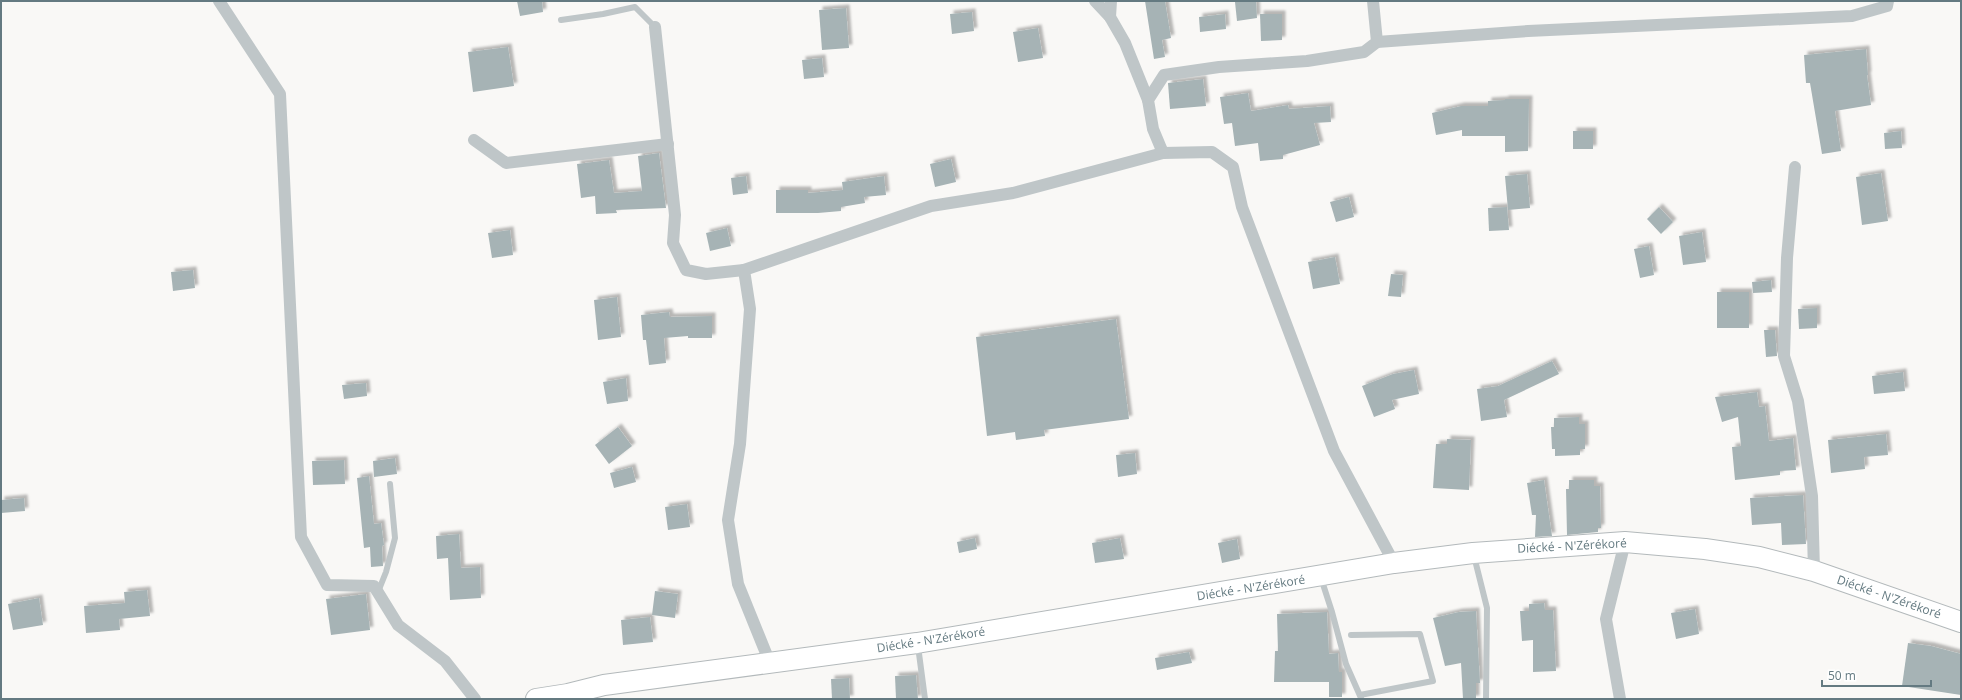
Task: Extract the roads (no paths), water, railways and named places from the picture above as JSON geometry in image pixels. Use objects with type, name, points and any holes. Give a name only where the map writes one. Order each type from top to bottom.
[{"type":"highway","name":"Diécké - N'Zérékoré","points":[[536,699],[568,697],[604,685],[917,643],[1394,563],[1473,553],[1625,542],[1705,549],[1751,556],[1814,571],[1961,622]]},
{"type":"street","points":[[219,1],[280,94],[301,537],[327,585],[374,586],[398,625],[445,661],[475,699]]},
{"type":"street","points":[[1095,1],[1110,17],[1124,43],[1148,100],[1153,128],[1163,153]]},
{"type":"street","points":[[1110,17],[1111,1]]},
{"type":"street","points":[[1373,1],[1376,42]]},
{"type":"street","points":[[1148,100],[1164,75],[1219,67],[1308,61],[1364,52],[1376,42],[1528,31],[1852,16],[1887,6],[1888,1]]},
{"type":"street","points":[[655,27],[675,215],[673,243],[686,270],[706,274],[744,270],[931,206],[1013,193],[1163,153],[1212,152],[1233,166],[1242,208],[1334,451],[1394,563]]},
{"type":"street","points":[[474,140],[506,163],[668,144]]},
{"type":"street","points":[[1795,167],[1787,258],[1784,356],[1798,401],[1812,496],[1814,571]]},
{"type":"street","points":[[744,270],[750,309],[740,444],[728,520],[738,584],[770,663]]},
{"type":"street","points":[[1620,699],[1606,619],[1625,542]]},
{"type":"lane","points":[[561,20],[603,14],[635,7],[655,27]]},
{"type":"lane","points":[[378,593],[386,572],[395,538],[390,484]]},
{"type":"lane","points":[[1473,553],[1487,608],[1486,699]]},
{"type":"lane","points":[[1320,576],[1332,612],[1346,664],[1360,697],[1432,681],[1420,634],[1351,635]]},
{"type":"lane","points":[[917,643],[925,699]]}]
